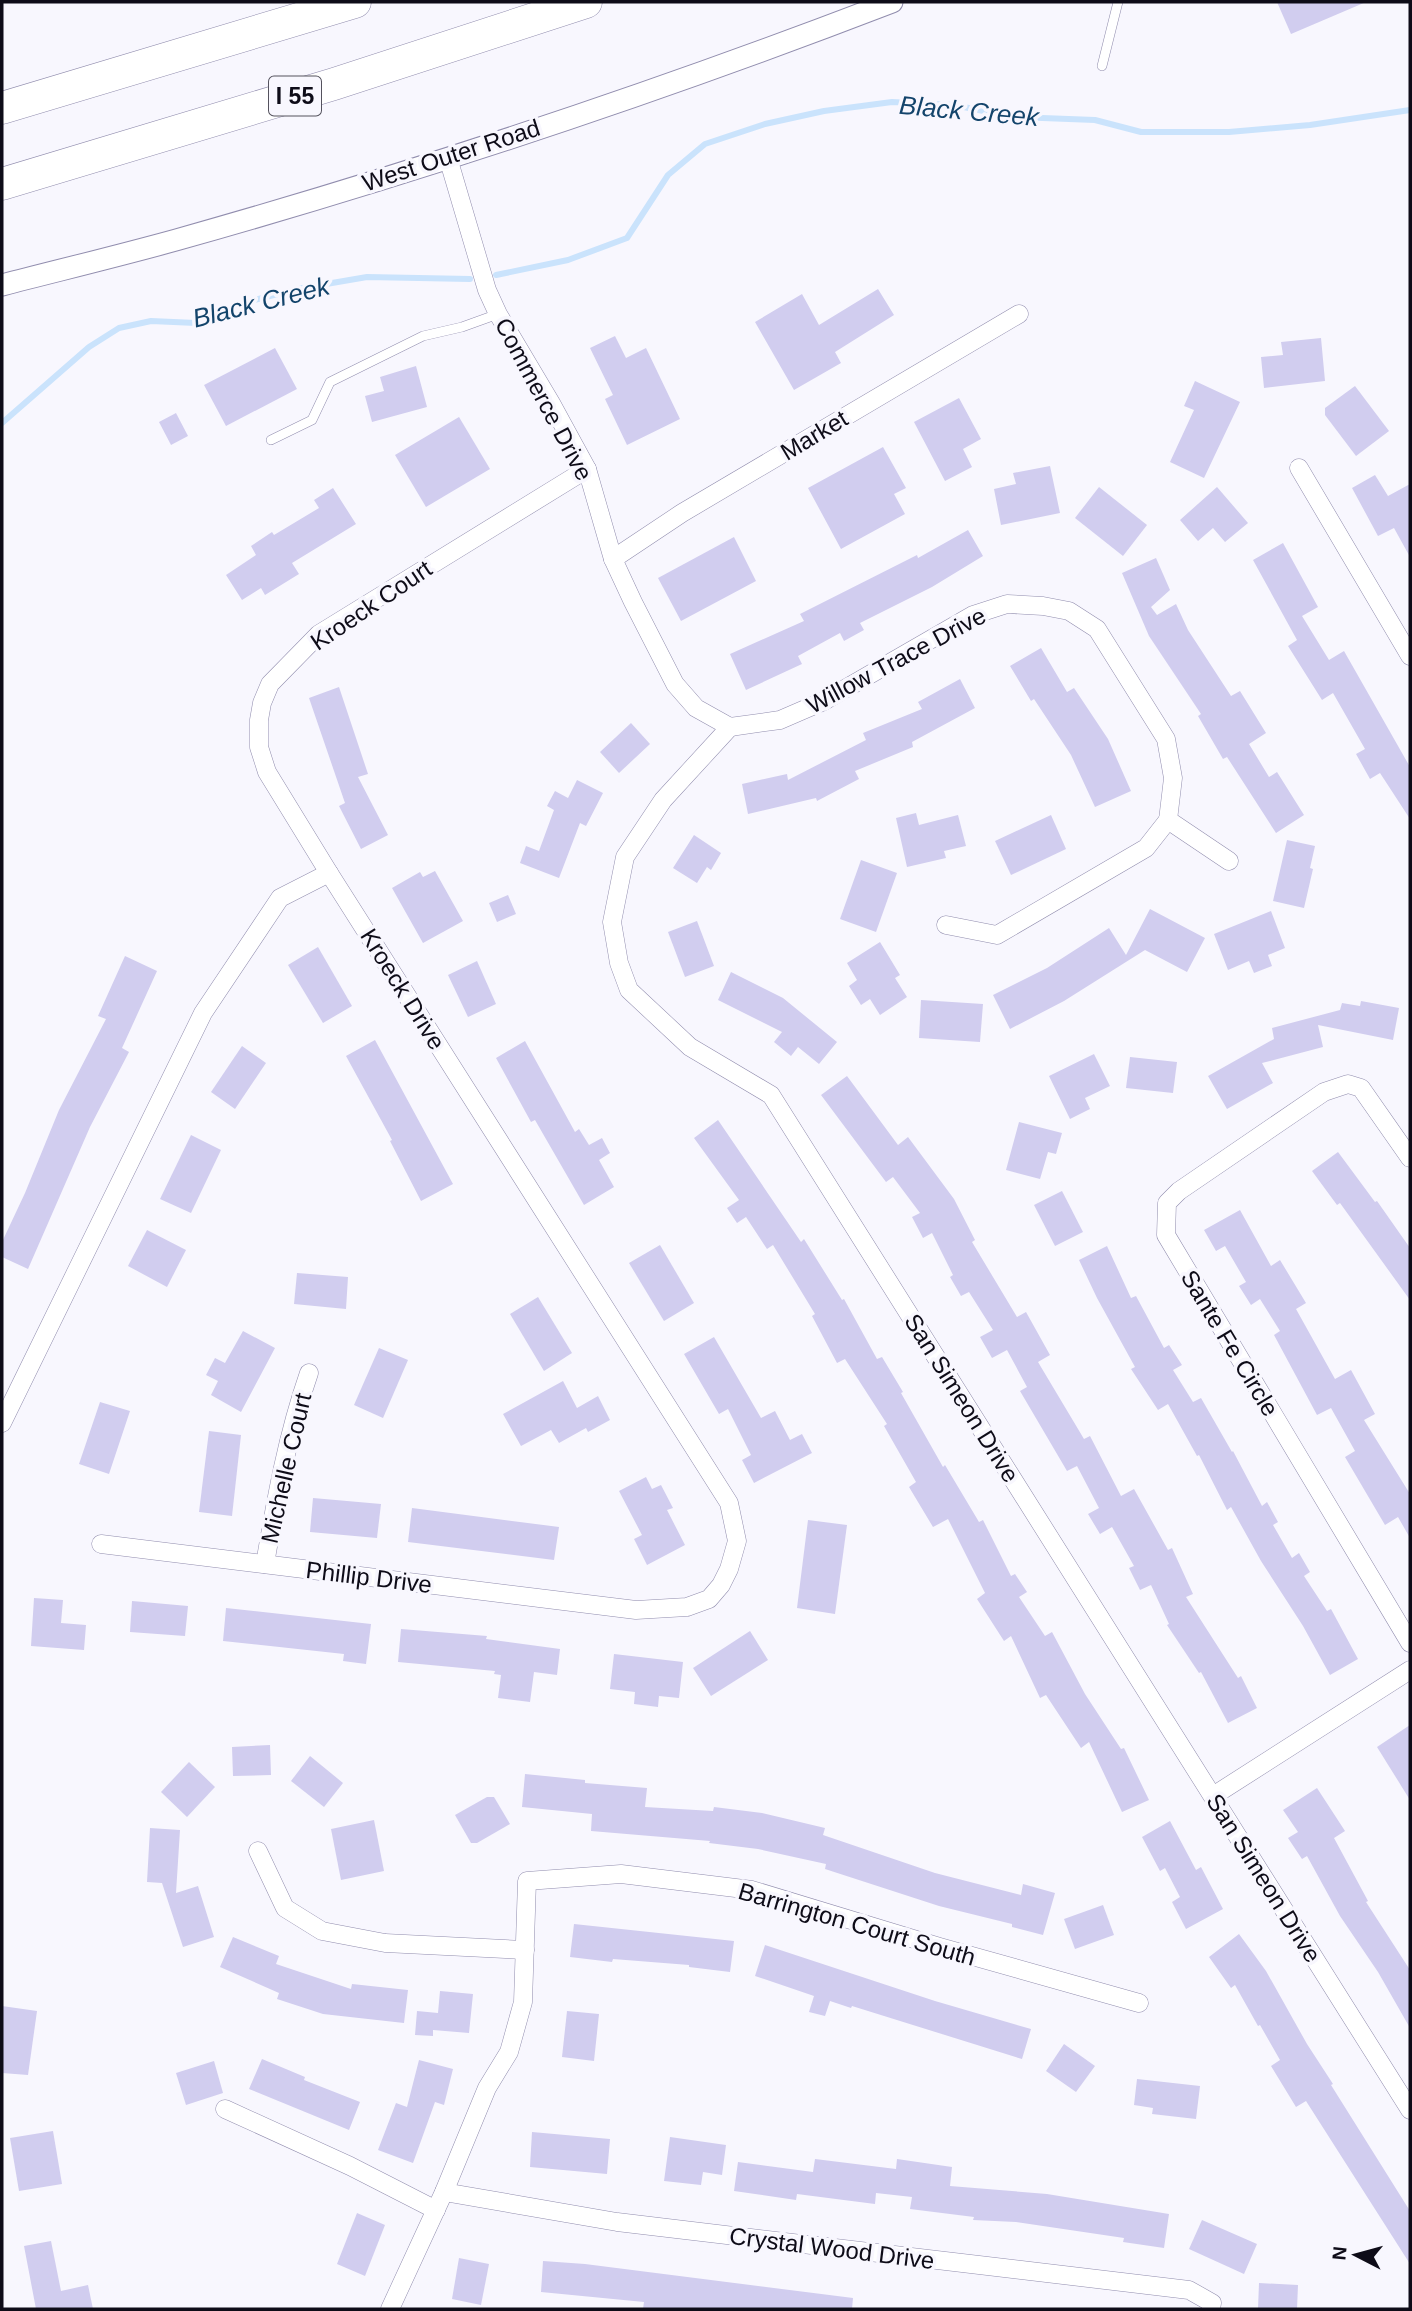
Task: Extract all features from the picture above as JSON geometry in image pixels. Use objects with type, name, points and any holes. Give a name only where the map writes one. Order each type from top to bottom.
[{"type":"highway","points":[[2,108],[355,2]]},
{"type":"highway","name":"I 55","points":[[2,184],[296,96],[586,2]]},
{"type":"street","name":"West Outer Road","points":[[2,285],[175,240],[448,158],[776,47],[892,2]]},
{"type":"street","name":"Commerce Drive","points":[[448,158],[487,290],[498,314],[587,469],[613,559],[675,684],[696,708],[730,727]]},
{"type":"street","name":"Market","points":[[613,559],[682,513],[1018,314]]},
{"type":"street","points":[[1299,468],[1410,656]]},
{"type":"street","name":"Kroeck Court","points":[[329,873],[267,772],[259,747],[260,711],[271,684],[319,634],[587,469]]},
{"type":"street","name":"Willow Trace Drive","points":[[730,727],[780,720],[824,701],[973,615],[1007,604],[1069,611],[1097,629],[1166,739],[1173,778],[1168,820]]},
{"type":"street","name":"San Simeon Drive","points":[[730,727],[663,800],[625,857],[612,922],[619,963],[629,990],[690,1047],[771,1095],[1410,2110]]},
{"type":"street","points":[[946,925],[998,935],[1146,849],[1168,820],[1229,861]]},
{"type":"street","points":[[2,1423],[203,1013],[280,898],[329,873]]},
{"type":"street","name":"Kroeck Drive","points":[[329,873],[729,1503],[737,1541],[729,1569],[721,1585],[709,1599],[687,1607],[636,1610]]},
{"type":"street","name":"Sante Fe Circle","points":[[1410,1158],[1361,1087],[1348,1084],[1324,1092],[1179,1191],[1167,1203],[1166,1235],[1410,1643]]},
{"type":"street","name":"Michelle Court","points":[[265,1564],[280,1472],[297,1406],[309,1373]]},
{"type":"street","name":"Phillip Drive","points":[[101,1544],[636,1610]]},
{"type":"street","points":[[1213,1796],[1410,1670]]},
{"type":"street","points":[[258,1851],[285,1908],[322,1931],[385,1943],[525,1950],[523,2002],[509,2052],[486,2088],[444,2192],[390,2309]]},
{"type":"street","name":"Barrington Court South","points":[[525,1950],[527,1881],[621,1874],[752,1890],[1139,2003]]},
{"type":"street","points":[[225,2109],[350,2166],[436,2210]]},
{"type":"street","name":"Crystal Wood Drive","points":[[444,2192],[617,2222],[1189,2290],[1212,2303],[1211,2309]]},
{"type":"lane","points":[[1102,66],[1118,2]]},
{"type":"lane","points":[[271,440],[312,420],[330,382],[423,337],[498,314]]},
{"type":"building","points":[[1277,2],[1366,2],[1291,34]]},
{"type":"building","points":[[878,289],[894,315],[835,352],[841,363],[794,390],[755,322],[802,294],[819,325]]},
{"type":"building","points":[[615,336],[626,358],[646,348],[680,419],[627,445],[605,399],[613,395],[590,348]]},
{"type":"building","points":[[1321,338],[1325,381],[1264,388],[1261,357],[1283,355],[1281,342]]},
{"type":"building","points":[[275,348],[297,389],[226,426],[204,385]]},
{"type":"building","points":[[416,366],[427,407],[372,422],[365,396],[384,391],[380,377]]},
{"type":"building","points":[[1195,381],[1240,402],[1204,478],[1170,462],[1194,410],[1184,406]]},
{"type":"building","points":[[1355,386],[1389,431],[1356,456],[1325,415],[1325,408]]},
{"type":"building","points":[[959,398],[981,439],[963,449],[972,467],[945,481],[914,422]]},
{"type":"building","points":[[176,413],[188,436],[171,445],[159,422]]},
{"type":"building","points":[[459,417],[490,469],[426,507],[395,455]]},
{"type":"building","points":[[883,447],[906,488],[894,494],[905,514],[841,549],[808,488]]},
{"type":"building","points":[[1050,466],[1060,513],[1001,525],[994,489],[1016,484],[1013,473]]},
{"type":"building","points":[[1375,475],[1388,496],[1410,484],[1410,557],[1394,528],[1378,536],[1352,488]]},
{"type":"building","points":[[1099,487],[1147,525],[1123,556],[1075,518]]},
{"type":"building","points":[[1217,487],[1248,523],[1225,542],[1213,528],[1198,541],[1180,520]]},
{"type":"building","points":[[333,488],[356,524],[292,563],[299,574],[265,595],[261,588],[242,600],[226,575],[256,555],[251,546],[319,508],[314,500]]},
{"type":"building","points":[[968,530],[983,556],[932,587],[860,623],[864,630],[844,641],[840,633],[798,656],[802,664],[746,690],[730,654],[804,621],[800,614],[917,555],[918,558]]},
{"type":"building","points":[[734,537],[756,581],[681,621],[658,578]]},
{"type":"building","points":[[1283,543],[1318,607],[1302,616],[1329,660],[1344,651],[1410,767],[1410,819],[1380,773],[1370,779],[1356,754],[1365,749],[1333,693],[1322,700],[1288,646],[1297,640],[1253,560]]},
{"type":"building","points":[[1156,558],[1170,590],[1151,607],[1157,615],[1176,604],[1188,630],[1231,696],[1240,691],[1266,733],[1249,744],[1269,777],[1277,772],[1304,815],[1276,833],[1227,757],[1223,759],[1198,716],[1201,714],[1149,636],[1122,573]]},
{"type":"building","points":[[1041,648],[1067,692],[1074,688],[1108,739],[1131,791],[1095,807],[1071,755],[1034,699],[1031,701],[1010,666]]},
{"type":"building","points":[[960,679],[975,708],[912,742],[913,747],[855,771],[859,779],[817,801],[816,798],[748,814],[742,784],[787,774],[788,780],[866,740],[863,733],[922,709],[918,702]]},
{"type":"building","points":[[339,687],[368,774],[358,777],[388,835],[361,849],[339,806],[345,803],[309,698]]},
{"type":"building","points":[[631,723],[650,744],[619,773],[600,752]]},
{"type":"building","points":[[577,780],[603,793],[586,826],[580,823],[559,878],[520,863],[526,846],[539,851],[554,810],[547,806],[555,791],[568,798]]},
{"type":"building","points":[[916,813],[919,825],[958,815],[966,846],[944,851],[946,858],[907,867],[896,818]]},
{"type":"building","points":[[1051,815],[1066,849],[1011,875],[995,841]]},
{"type":"building","points":[[694,835],[721,853],[711,870],[707,867],[697,883],[673,868]]},
{"type":"building","points":[[1287,840],[1315,846],[1304,908],[1273,901]]},
{"type":"building","points":[[861,860],[897,873],[876,932],[840,919]]},
{"type":"building","points":[[435,871],[463,921],[423,943],[392,888],[420,872],[423,877]]},
{"type":"building","points":[[508,895],[516,914],[497,922],[489,903]]},
{"type":"building","points":[[1150,909],[1205,938],[1187,972],[1145,950],[1064,1001],[1010,1029],[993,995],[1047,968],[1109,928],[1126,955]]},
{"type":"building","points":[[1271,911],[1285,948],[1268,955],[1272,966],[1254,973],[1249,961],[1228,970],[1214,934]]},
{"type":"building","points":[[697,921],[714,966],[685,977],[668,932]]},
{"type":"building","points":[[880,942],[900,975],[895,978],[907,997],[880,1015],[870,999],[861,1005],[849,986],[857,980],[847,963]]},
{"type":"building","points":[[318,947],[352,1006],[323,1023],[288,965]]},
{"type":"building","points":[[125,956],[157,971],[122,1048],[129,1052],[90,1127],[28,1269],[2,1257],[2,1242],[59,1110],[106,1019],[98,1016]]},
{"type":"building","points":[[477,961],[496,1004],[468,1017],[448,975]]},
{"type":"building","points":[[731,972],[783,998],[837,1042],[819,1064],[798,1047],[791,1056],[774,1042],[782,1032],[718,1000]]},
{"type":"building","points":[[921,1000],[983,1004],[980,1042],[919,1038]]},
{"type":"building","points":[[1361,1001],[1399,1008],[1393,1040],[1318,1025],[1323,1047],[1262,1063],[1273,1083],[1227,1109],[1208,1076],[1274,1039],[1272,1028],[1340,1010],[1342,1003],[1360,1006]]},
{"type":"building","points":[[375,1040],[453,1184],[421,1201],[390,1141],[392,1140],[346,1056]]},
{"type":"building","points":[[525,1041],[575,1132],[579,1129],[589,1145],[602,1138],[610,1153],[599,1160],[614,1187],[584,1205],[535,1120],[531,1122],[496,1058]]},
{"type":"building","points":[[242,1046],[266,1063],[235,1109],[211,1092]]},
{"type":"building","points":[[1094,1054],[1110,1086],[1085,1098],[1090,1109],[1070,1119],[1049,1076]]},
{"type":"building","points":[[1130,1057],[1177,1062],[1173,1093],[1126,1088]]},
{"type":"building","points":[[847,1076],[898,1145],[908,1137],[954,1199],[975,1240],[972,1242],[1017,1317],[1026,1312],[1050,1355],[1038,1362],[1084,1439],[1090,1436],[1121,1496],[1134,1489],[1168,1550],[1172,1548],[1193,1594],[1186,1597],[1238,1678],[1241,1676],[1257,1708],[1228,1723],[1201,1672],[1199,1673],[1167,1625],[1169,1624],[1151,1585],[1140,1590],[1129,1568],[1134,1566],[1112,1527],[1100,1534],[1088,1514],[1099,1508],[1077,1466],[1067,1471],[1020,1391],[1027,1387],[1007,1350],[992,1358],[980,1337],[993,1330],[969,1292],[961,1296],[932,1233],[923,1238],[912,1217],[920,1213],[893,1177],[886,1182],[821,1095]]},
{"type":"building","points":[[718,1120],[801,1242],[804,1239],[842,1300],[844,1299],[877,1359],[882,1357],[943,1467],[945,1465],[979,1522],[983,1520],[1011,1576],[1015,1574],[1027,1592],[1019,1597],[1045,1636],[1052,1632],[1085,1694],[1121,1749],[1124,1748],[1149,1800],[1122,1812],[1089,1742],[1081,1748],[1046,1695],[1040,1698],[1011,1636],[1004,1641],[977,1599],[985,1593],[948,1519],[933,1527],[909,1487],[916,1482],[884,1426],[887,1424],[845,1359],[837,1363],[812,1316],[815,1314],[773,1245],[767,1249],[746,1217],[737,1223],[727,1208],[739,1200],[694,1138]]},
{"type":"building","points":[[1019,1122],[1062,1133],[1056,1154],[1048,1152],[1040,1179],[1006,1170]]},
{"type":"building","points":[[191,1135],[221,1150],[191,1213],[160,1199]]},
{"type":"building","points":[[1338,1152],[1410,1248],[1410,1300],[1340,1203],[1337,1205],[1312,1171]]},
{"type":"building","points":[[1062,1191],[1083,1232],[1055,1246],[1034,1205]]},
{"type":"building","points":[[1240,1210],[1271,1266],[1280,1260],[1306,1303],[1296,1309],[1335,1379],[1351,1370],[1375,1414],[1364,1420],[1410,1494],[1410,1538],[1398,1517],[1385,1525],[1345,1457],[1355,1451],[1331,1408],[1317,1415],[1274,1335],[1280,1331],[1260,1299],[1251,1305],[1239,1286],[1246,1282],[1225,1246],[1216,1251],[1204,1230]]},
{"type":"building","points":[[147,1230],[186,1250],[167,1287],[128,1266]]},
{"type":"building","points":[[660,1245],[694,1303],[664,1321],[629,1263]]},
{"type":"building","points":[[1107,1246],[1131,1298],[1136,1296],[1164,1348],[1169,1345],[1182,1365],[1173,1370],[1193,1402],[1201,1398],[1262,1506],[1267,1502],[1278,1522],[1273,1525],[1292,1558],[1299,1553],[1310,1572],[1304,1576],[1327,1611],[1331,1609],[1358,1659],[1330,1675],[1231,1507],[1227,1510],[1199,1455],[1197,1456],[1168,1404],[1158,1410],[1131,1369],[1135,1367],[1079,1260]]},
{"type":"building","points":[[297,1273],[348,1277],[346,1309],[294,1304]]},
{"type":"building","points":[[538,1297],[572,1353],[544,1371],[510,1314]]},
{"type":"building","points":[[243,1331],[275,1348],[241,1412],[211,1395],[218,1381],[206,1375],[215,1358],[225,1363]]},
{"type":"building","points":[[714,1337],[761,1418],[775,1411],[790,1440],[802,1434],[812,1453],[754,1483],[742,1460],[751,1455],[728,1409],[719,1414],[684,1354]]},
{"type":"building","points":[[379,1348],[408,1360],[383,1418],[354,1405]]},
{"type":"building","points":[[563,1381],[577,1408],[598,1396],[610,1420],[588,1432],[586,1428],[559,1443],[551,1430],[521,1446],[503,1414]]},
{"type":"building","points":[[100,1402],[130,1411],[109,1474],[79,1464]]},
{"type":"building","points":[[209,1431],[241,1435],[232,1516],[199,1512]]},
{"type":"building","points":[[646,1477],[652,1489],[661,1485],[673,1508],[667,1510],[685,1545],[647,1565],[634,1539],[642,1535],[619,1491]]},
{"type":"building","points":[[313,1498],[381,1504],[377,1538],[310,1532]]},
{"type":"building","points":[[412,1508],[559,1527],[554,1560],[408,1542]]},
{"type":"building","points":[[808,1520],[847,1525],[835,1614],[797,1608]]},
{"type":"building","points":[[34,1598],[63,1600],[61,1623],[86,1625],[84,1650],[31,1646]]},
{"type":"building","points":[[132,1601],[188,1606],[185,1636],[130,1632]]},
{"type":"building","points":[[226,1608],[371,1624],[366,1664],[343,1661],[344,1654],[223,1641]]},
{"type":"building","points":[[401,1629],[487,1636],[486,1639],[560,1649],[557,1675],[534,1672],[530,1702],[498,1698],[501,1675],[494,1674],[495,1671],[398,1662]]},
{"type":"building","points":[[750,1631],[768,1660],[711,1696],[693,1668]]},
{"type":"building","points":[[614,1654],[683,1662],[679,1698],[659,1696],[658,1707],[634,1704],[635,1692],[610,1689]]},
{"type":"building","points":[[1410,1725],[1410,1800],[1377,1747]]},
{"type":"building","points":[[270,1745],[271,1775],[233,1776],[232,1747]]},
{"type":"building","points":[[310,1756],[343,1783],[324,1807],[291,1781]]},
{"type":"building","points":[[189,1762],[215,1787],[187,1817],[161,1792]]},
{"type":"building","points":[[525,1774],[585,1780],[585,1783],[647,1788],[645,1807],[713,1811],[714,1807],[762,1813],[825,1828],[823,1835],[935,1873],[1021,1895],[1023,1884],[1055,1893],[1043,1935],[1012,1927],[1012,1924],[939,1906],[825,1869],[826,1864],[758,1849],[709,1843],[710,1841],[591,1831],[592,1814],[522,1807]]},
{"type":"building","points":[[1317,1788],[1345,1831],[1334,1838],[1368,1901],[1366,1902],[1410,1970],[1410,2028],[1378,1972],[1340,1916],[1307,1856],[1302,1859],[1288,1838],[1298,1832],[1283,1810]]},
{"type":"building","points":[[487,1797],[494,1797],[510,1824],[477,1843],[471,1843],[455,1815]]},
{"type":"building","points":[[374,1820],[384,1871],[341,1880],[331,1829]]},
{"type":"building","points":[[1170,1821],[1196,1870],[1201,1867],[1223,1909],[1186,1929],[1172,1902],[1180,1897],[1165,1868],[1160,1871],[1142,1837]]},
{"type":"building","points":[[150,1828],[180,1830],[176,1893],[198,1886],[214,1937],[183,1947],[162,1883],[147,1882]]},
{"type":"building","points":[[1103,1905],[1114,1935],[1075,1949],[1064,1919]]},
{"type":"building","points":[[574,1924],[734,1941],[730,1972],[689,1965],[613,1959],[612,1962],[570,1957]]},
{"type":"building","points":[[1239,1934],[1266,1971],[1333,2084],[1331,2085],[1410,2211],[1410,2264],[1306,2101],[1296,2107],[1271,2066],[1280,2060],[1260,2025],[1258,2026],[1235,1985],[1231,1988],[1209,1957]]},
{"type":"building","points":[[233,1937],[279,1956],[276,1964],[351,1989],[352,1984],[408,1990],[404,2023],[323,2014],[277,1999],[279,1993],[220,1967]]},
{"type":"building","points":[[765,1945],[935,2001],[1031,2029],[1022,2059],[830,2001],[825,2016],[809,2012],[814,1996],[755,1976]]},
{"type":"building","points":[[440,1991],[473,1994],[469,2033],[433,2030],[433,2036],[415,2035],[417,2011],[438,2013]]},
{"type":"building","points":[[2,2006],[37,2011],[28,2075],[2,2073]]},
{"type":"building","points":[[567,2011],[599,2014],[594,2061],[562,2057]]},
{"type":"building","points":[[1064,2044],[1095,2066],[1076,2092],[1046,2071]]},
{"type":"building","points":[[262,2059],[305,2077],[304,2080],[360,2102],[349,2130],[249,2089]]},
{"type":"building","points":[[419,2060],[453,2069],[444,2105],[435,2102],[413,2163],[378,2150],[396,2103],[407,2107]]},
{"type":"building","points":[[214,2061],[223,2093],[186,2105],[176,2073]]},
{"type":"building","points":[[1137,2079],[1200,2086],[1196,2119],[1152,2114],[1153,2108],[1134,2105]]},
{"type":"building","points":[[53,2131],[62,2184],[19,2191],[10,2138]]},
{"type":"building","points":[[532,2132],[610,2139],[607,2174],[530,2167]]},
{"type":"building","points":[[670,2137],[726,2145],[722,2175],[703,2172],[701,2185],[664,2181]]},
{"type":"building","points":[[815,2159],[896,2169],[897,2159],[952,2167],[950,2186],[1047,2194],[1169,2214],[1164,2248],[1123,2242],[1124,2238],[1016,2222],[973,2220],[974,2217],[910,2209],[912,2197],[876,2193],[875,2204],[797,2194],[796,2200],[734,2191],[738,2162],[813,2172]]},
{"type":"building","points":[[357,2213],[385,2225],[365,2276],[337,2264]]},
{"type":"building","points":[[1202,2220],[1257,2244],[1244,2274],[1189,2249]]},
{"type":"building","points":[[51,2241],[61,2291],[88,2285],[93,2309],[36,2309],[24,2246]]},
{"type":"building","points":[[459,2258],[489,2264],[481,2305],[452,2299]]},
{"type":"building","points":[[543,2261],[853,2298],[852,2309],[643,2309],[644,2302],[541,2292]]},
{"type":"building","points":[[1259,2283],[1298,2285],[1297,2309],[1258,2309]]},
{"type":"waterway","name":"Black Creek","points":[[496,275],[568,260],[627,238],[668,175],[705,144],[765,124],[824,111],[892,102],[954,105],[1013,117],[1095,120],[1141,132],[1229,132],[1310,125],[1410,110]]},
{"type":"waterway","name":"Black Creek","points":[[2,423],[89,347],[119,328],[151,321],[196,323],[239,304],[297,289],[367,277],[470,279]]}]
